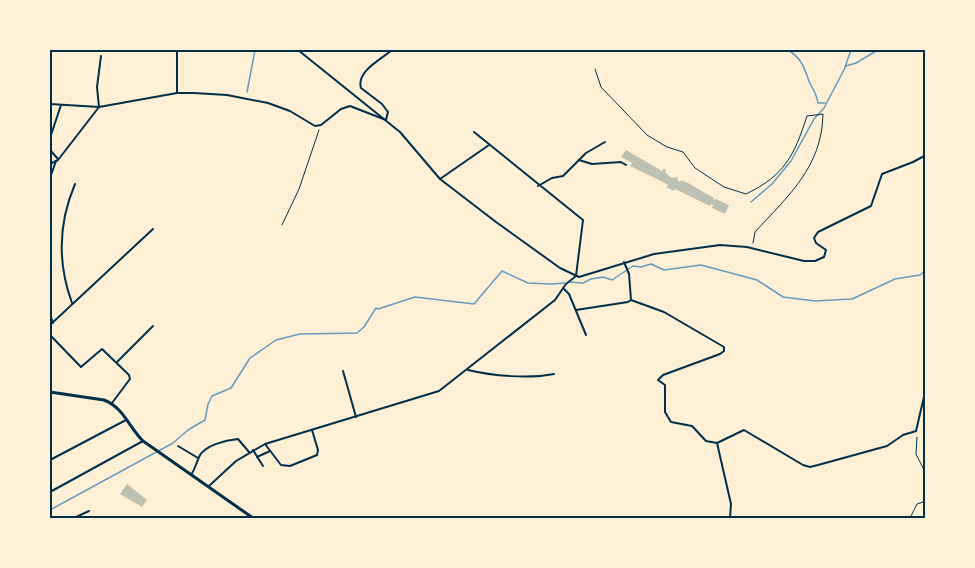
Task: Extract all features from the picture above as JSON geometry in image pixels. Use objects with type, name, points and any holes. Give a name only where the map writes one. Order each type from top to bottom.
[{"type":"street","points":[[177,50],[177,93]]},
{"type":"street","points":[[298,50],[386,120],[409,141],[440,179],[566,272],[576,276],[582,277],[654,254],[720,245],[752,248],[804,261],[815,261],[824,257],[826,250],[814,238],[818,232],[871,206],[882,174],[926,155]]},
{"type":"street","points":[[386,120],[388,112],[385,107],[362,88],[360,83],[366,71],[392,50]]},
{"type":"street","points":[[50,178],[57,160],[99,107],[97,87],[100,56]]},
{"type":"street","points":[[50,104],[99,107],[177,93],[227,95],[256,100],[291,111],[312,125],[321,125],[341,109],[350,106],[386,120]]},
{"type":"street","points":[[50,138],[62,105]]},
{"type":"street","points":[[209,487],[236,461],[265,444],[431,394],[448,385],[555,300],[566,284],[576,276],[583,220],[538,186],[474,132]]},
{"type":"street","points":[[538,186],[552,178],[563,176],[586,153],[605,142]]},
{"type":"street","points":[[440,179],[489,145]]},
{"type":"street","points":[[50,150],[57,160]]},
{"type":"street","points":[[50,164],[57,160]]},
{"type":"street","points":[[579,160],[592,164],[621,162],[626,165]]},
{"type":"street","points":[[73,304],[63,274],[61,242],[67,204],[75,184]]},
{"type":"street","points":[[51,324],[153,229]]},
{"type":"street","points":[[624,262],[629,274],[630,300]]},
{"type":"street","points":[[563,288],[569,294],[586,335]]},
{"type":"street","points":[[576,310],[628,303],[630,300]]},
{"type":"street","points":[[630,300],[664,312],[724,347],[724,351],[720,354],[663,375],[658,380],[665,385],[665,412],[671,422],[692,426],[706,441],[717,443],[739,431],[745,431],[810,467],[887,446],[903,435],[914,433],[918,429],[926,388]]},
{"type":"street","points":[[50,314],[51,324]]},
{"type":"street","points":[[116,362],[153,326]]},
{"type":"street","points":[[50,335],[81,367],[101,349],[116,362],[130,378],[112,403]]},
{"type":"street","points":[[467,370],[483,374],[542,377],[554,374]]},
{"type":"street","points":[[343,371],[356,417]]},
{"type":"street","points":[[50,392],[112,403],[120,409],[143,441],[253,519]]},
{"type":"street","points":[[50,460],[126,420]]},
{"type":"street","points":[[265,444],[279,463],[285,466],[316,456],[318,450],[312,430]]},
{"type":"street","points":[[191,475],[197,466],[198,458],[208,448],[235,439],[241,440],[249,452]]},
{"type":"street","points":[[50,492],[143,441]]},
{"type":"street","points":[[717,443],[730,504],[730,519]]},
{"type":"street","points":[[178,446],[198,458]]},
{"type":"street","points":[[253,450],[263,466]]},
{"type":"street","points":[[257,457],[270,451]]},
{"type":"street","points":[[74,519],[88,511]]},
{"type":"path","points":[[595,69],[601,87],[647,135],[667,147],[683,152],[695,168],[724,187],[746,194],[762,187],[786,166],[797,148],[807,116],[823,114],[823,126],[810,169],[755,232],[752,248]]},
{"type":"path","points":[[282,225],[299,189],[321,125]]},
{"type":"path","points":[[914,433],[918,439],[916,454],[926,474]]},
{"type":"path","points":[[910,519],[917,504],[926,498]]},
{"type":"building","points":[[626,150],[662,171],[664,168],[672,178],[677,177],[678,181],[688,183],[714,198],[713,200],[716,199],[729,205],[725,214],[712,208],[713,205],[710,206],[675,189],[674,191],[661,181],[630,166],[632,163],[621,157]]},
{"type":"building","points":[[127,484],[147,500],[142,507],[120,494]]},
{"type":"waterway","points":[[247,92],[255,50]]},
{"type":"waterway","points":[[788,50],[802,63],[818,103],[825,103]]},
{"type":"waterway","points":[[845,67],[851,50]]},
{"type":"waterway","points":[[751,202],[772,184],[791,161],[814,119],[824,108],[846,66],[878,50]]},
{"type":"waterway","points":[[570,282],[583,283],[603,277],[612,280],[633,266],[641,267],[651,264],[664,270],[701,265],[757,280],[783,297],[815,301],[852,299],[895,279],[920,275],[926,270]]},
{"type":"waterway","points":[[50,510],[173,443],[188,430],[205,420],[212,396],[231,388],[250,358],[276,340],[300,334],[357,333],[364,327],[376,308],[415,297],[474,304],[502,271],[528,283],[565,283]]}]
